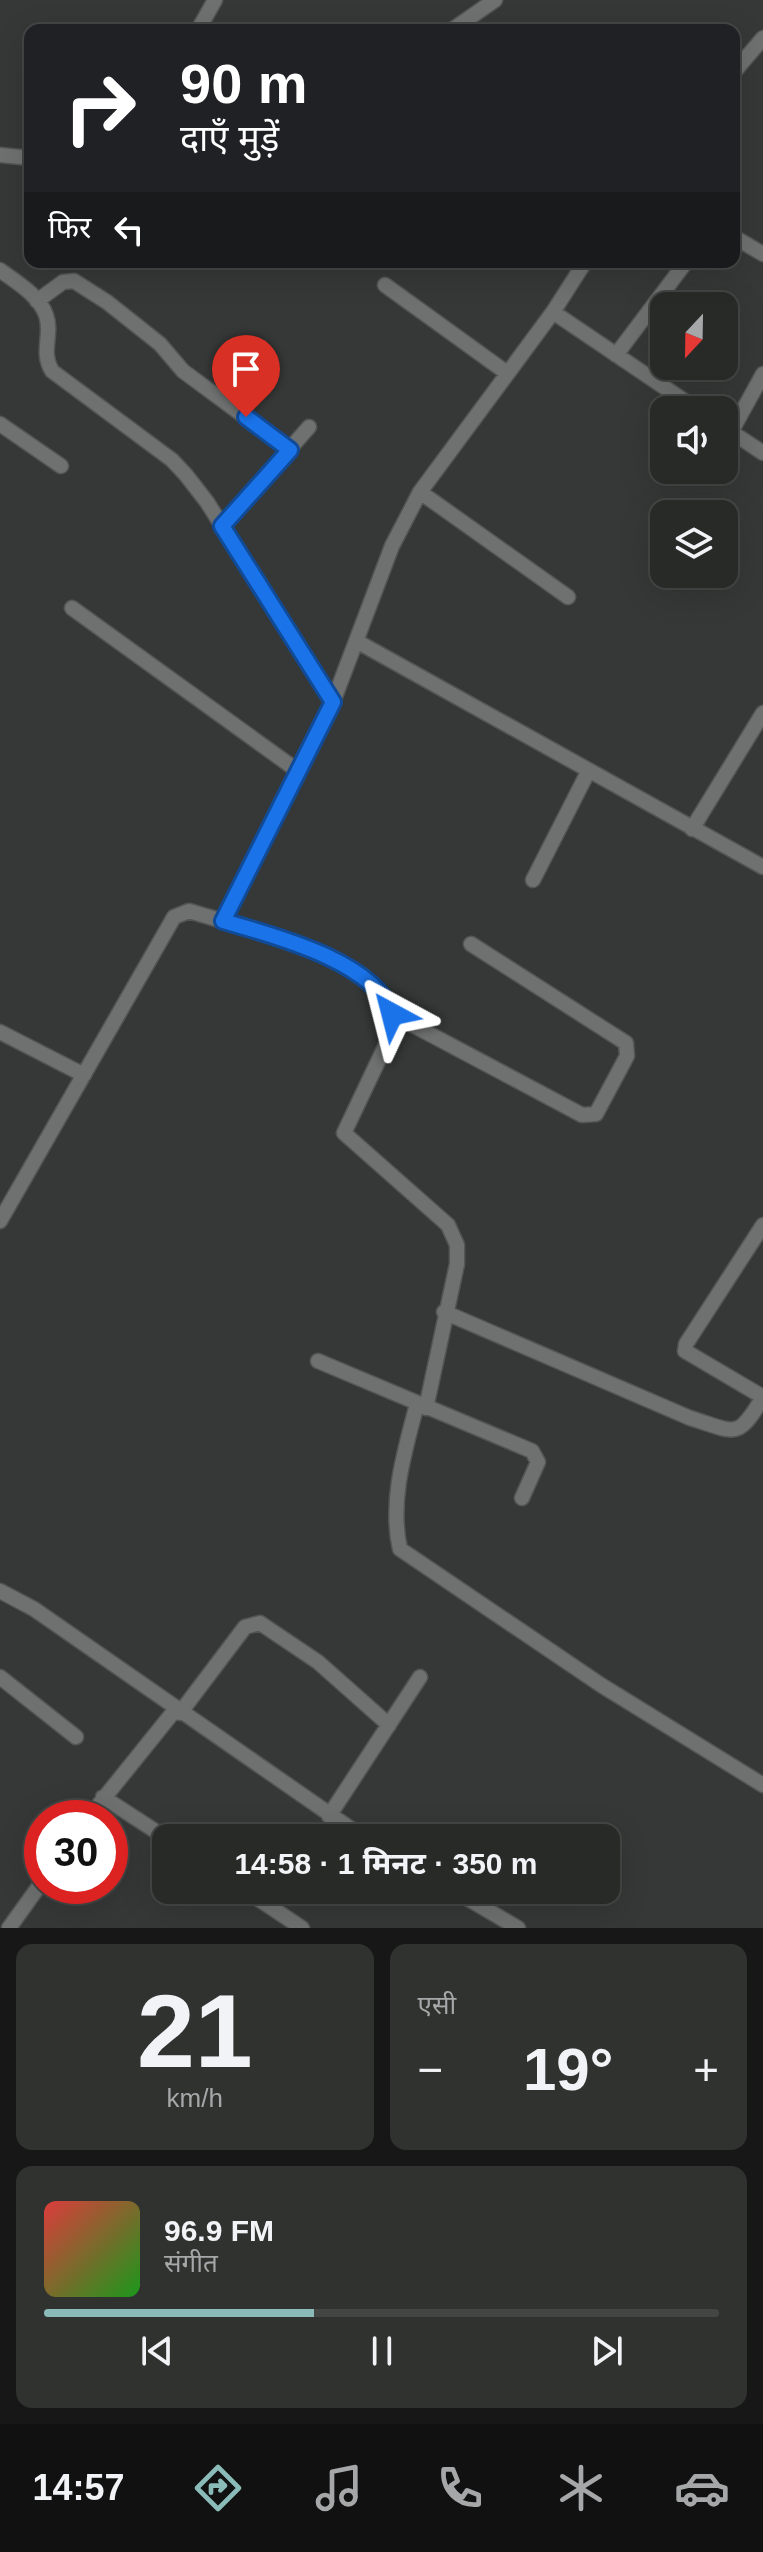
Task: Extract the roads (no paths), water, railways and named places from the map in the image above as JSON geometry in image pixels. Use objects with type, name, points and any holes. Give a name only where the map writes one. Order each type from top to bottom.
[{"type":"street","points":[[201,24],[215,0]]},
{"type":"street","points":[[464,24],[495,0]]},
{"type":"street","points":[[740,65],[763,38]]},
{"type":"street","points":[[0,155],[24,157]]},
{"type":"street","points":[[740,241],[763,254]]},
{"type":"street","points":[[223,921],[333,702],[392,546],[420,492],[553,312],[581,268]]},
{"type":"street","points":[[616,355],[681,268]]},
{"type":"street","points":[[0,270],[37,301],[46,316],[44,352],[52,371],[172,460],[222,526],[333,702]]},
{"type":"street","points":[[37,301],[63,282],[83,286],[160,344],[183,371],[290,450]]},
{"type":"street","points":[[385,285],[507,373]]},
{"type":"street","points":[[553,312],[677,396]]},
{"type":"street","points":[[738,413],[763,374]]},
{"type":"street","points":[[0,424],[61,466]]},
{"type":"street","points":[[222,526],[309,427]]},
{"type":"street","points":[[738,437],[763,453]]},
{"type":"street","points":[[420,492],[568,597]]},
{"type":"street","points":[[72,608],[298,771]]},
{"type":"street","points":[[358,642],[763,867]]},
{"type":"street","points":[[692,829],[763,713]]},
{"type":"street","points":[[533,880],[588,772]]},
{"type":"street","points":[[0,1221],[174,917],[189,911],[302,945],[364,978],[392,1014],[582,1115],[596,1114],[627,1056],[626,1043],[471,944]]},
{"type":"street","points":[[392,1014],[391,1034],[344,1133],[448,1225],[458,1254],[421,1406],[401,1464],[397,1500],[400,1549],[601,1685],[763,1785]]},
{"type":"street","points":[[0,1032],[84,1075]]},
{"type":"street","points":[[444,1312],[690,1418],[729,1430],[742,1429],[763,1397],[685,1351],[686,1344],[763,1225]]},
{"type":"street","points":[[318,1361],[538,1456],[522,1498]]},
{"type":"street","points":[[0,1591],[34,1609],[342,1824]]},
{"type":"street","points":[[101,1800],[245,1627],[260,1623],[318,1662],[389,1725]]},
{"type":"street","points":[[0,1677],[76,1737]]},
{"type":"street","points":[[329,1816],[420,1677]]},
{"type":"street","points":[[103,1797],[152,1829]]},
{"type":"street","points":[[9,1928],[26,1904]]},
{"type":"street","points":[[266,1904],[302,1928]]},
{"type":"street","points":[[477,1904],[518,1928]]}]
